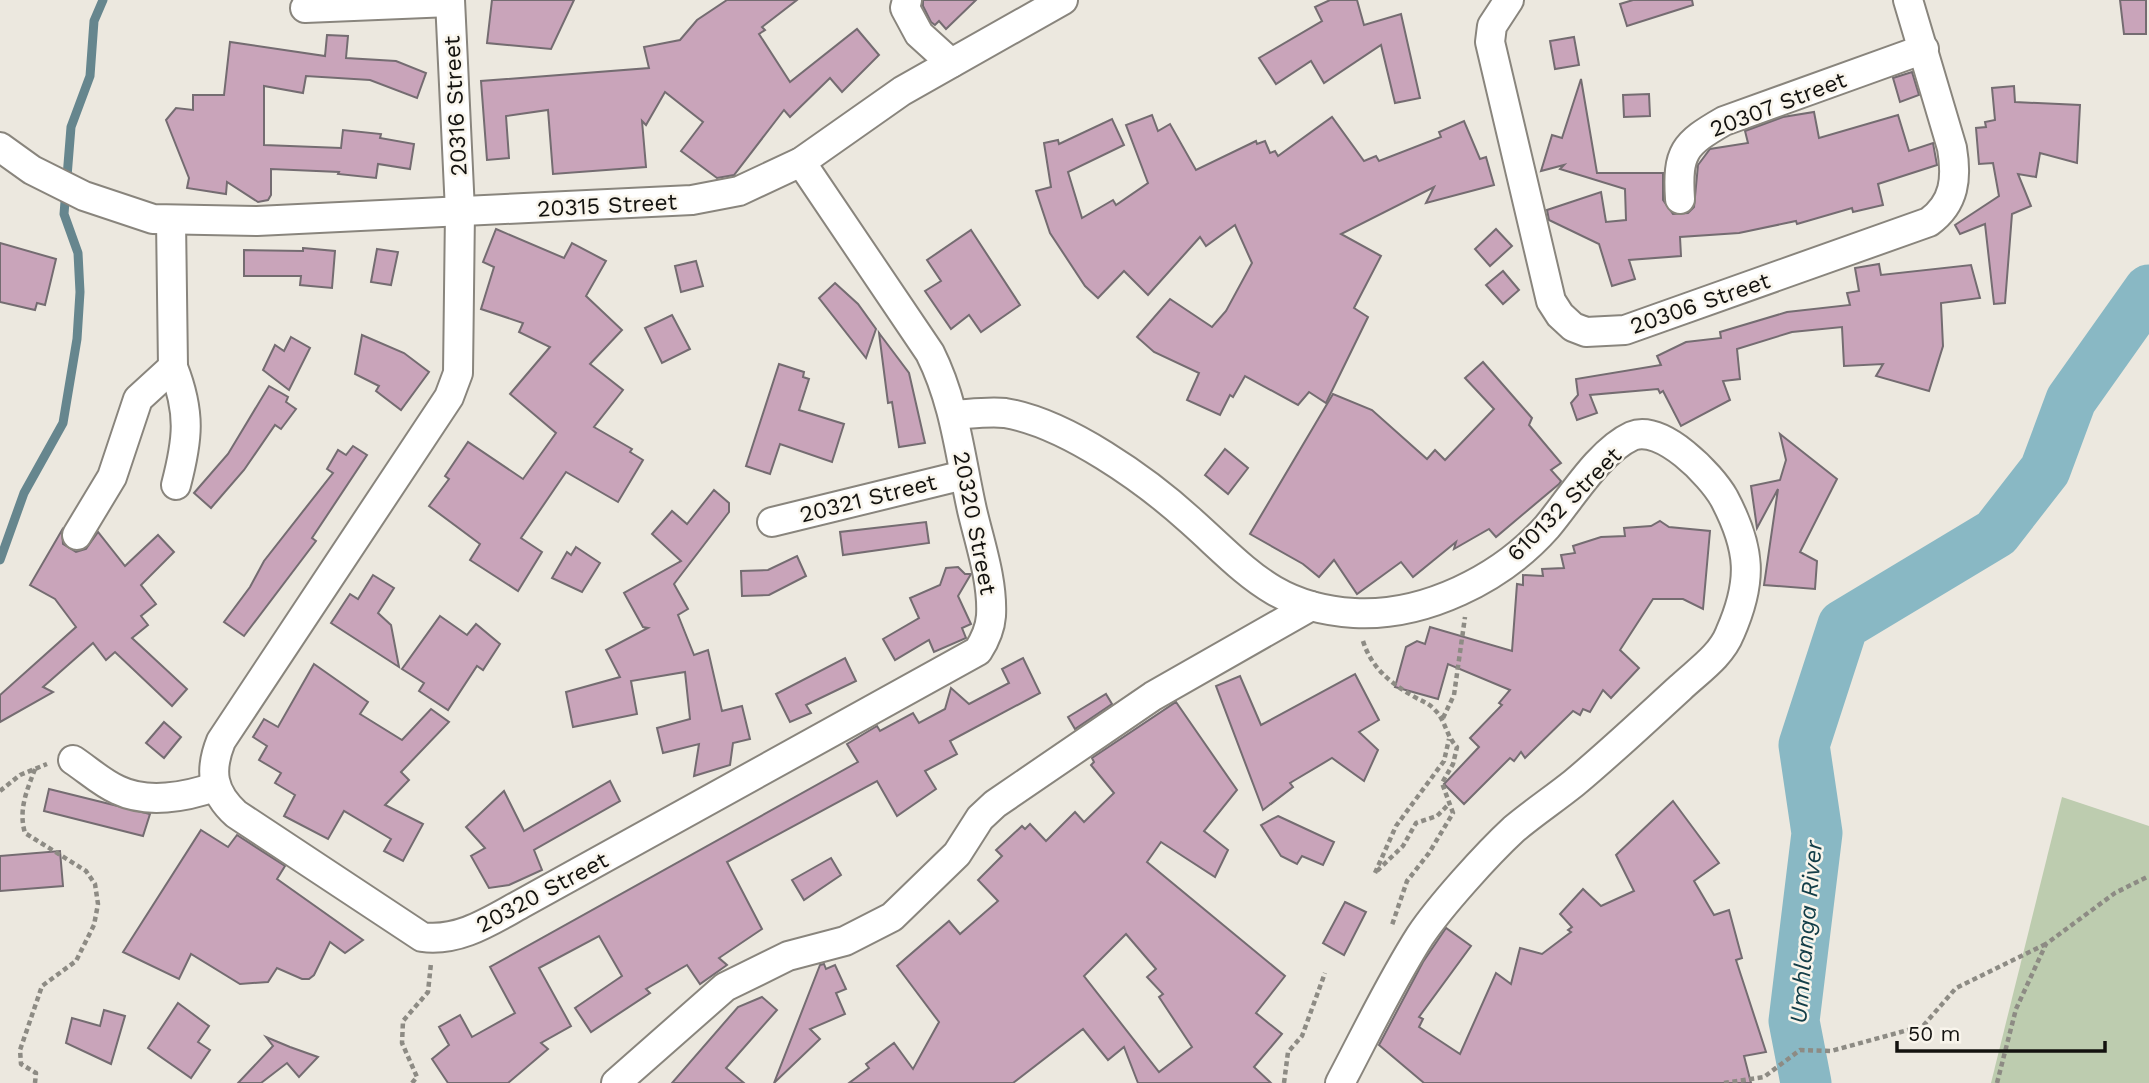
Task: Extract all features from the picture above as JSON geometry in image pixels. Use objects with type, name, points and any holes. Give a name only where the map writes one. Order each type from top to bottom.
[{"type":"street","points":[[907,0],[905,8],[919,34],[951,63]]},
{"type":"street","name":"20315 Street","points":[[2,153],[92,200],[153,219],[257,221],[692,200],[739,191],[801,162],[902,91],[1063,0]]},
{"type":"street","name":"20306 Street","points":[[1509,0],[1492,26],[1490,42],[1541,263],[1551,301],[1560,315],[1573,327],[1586,332],[1625,330],[1929,222],[1941,214],[1952,194],[1956,171],[1924,49],[1908,0]]},
{"type":"street","points":[[305,8],[450,1]]},
{"type":"street","name":"20316 Street","points":[[450,1],[460,211]]},
{"type":"street","name":"20307 Street","points":[[1680,199],[1679,171],[1684,149],[1700,135],[1724,121],[1924,49]]},
{"type":"street","name":"20320 Street","points":[[429,938],[451,937],[480,926],[978,651],[987,635],[991,618],[991,593],[964,475],[954,415],[930,353],[801,162]]},
{"type":"street","points":[[429,938],[422,937],[236,814],[224,803],[214,787],[213,760],[221,741],[449,397],[458,373],[461,341],[460,211]]},
{"type":"street","points":[[172,220],[173,367],[183,397],[188,439],[176,485]]},
{"type":"street","points":[[77,535],[112,477],[138,400],[173,367]]},
{"type":"street","name":"610132 Street","points":[[954,415],[1003,413],[1046,425],[1098,451],[1189,519],[1242,570],[1274,592],[1311,606],[1358,613],[1388,613],[1468,587],[1521,552],[1608,455],[1634,435],[1648,435],[1668,442],[1700,468],[1720,491],[1739,526],[1746,579],[1744,601],[1725,647],[1575,782],[1514,830],[1422,934],[1340,1083]]},
{"type":"street","name":"20321 Street","points":[[772,522],[964,475]]},
{"type":"street","points":[[616,1083],[725,987],[788,956],[845,941],[892,917],[957,854],[981,818],[995,803],[1153,696],[1311,606]]},
{"type":"street","points":[[73,760],[121,792],[141,796],[193,794],[214,787]]},
{"type":"path","points":[[1443,718],[1454,695],[1460,664],[1468,587]]},
{"type":"path","points":[[1366,651],[1377,670],[1430,705],[1443,718],[1449,738],[1457,747],[1453,764],[1442,783],[1453,813],[1429,853],[1407,881],[1394,918]]},
{"type":"path","points":[[1449,738],[1444,761],[1396,826],[1375,873],[1403,846],[1416,823],[1437,816],[1449,804]]},
{"type":"path","points":[[0,791],[20,775],[49,763],[73,760]]},
{"type":"path","points":[[35,769],[24,796],[21,822],[24,833],[86,871],[95,884],[98,904],[94,925],[76,961],[42,986],[20,1050],[21,1064],[36,1073],[35,1083]]},
{"type":"path","points":[[1407,814],[1416,823]]},
{"type":"path","points":[[1724,1083],[1764,1077],[1800,1050],[1831,1051],[1923,1026],[1956,988],[2046,944],[2115,893],[2149,876]]},
{"type":"path","points":[[412,1083],[417,1077],[402,1043],[403,1021],[428,992],[432,956],[429,938]]},
{"type":"path","points":[[1997,1083],[2016,1009],[2046,944]]},
{"type":"path","points":[[1284,1083],[1289,1052],[1302,1036],[1325,973]]},
{"type":"green space","points":[[2062,797],[2149,826],[2149,1083],[1991,1083]]},
{"type":"building","points":[[492,0],[574,0],[551,49],[487,43]]},
{"type":"building","points":[[727,0],[797,0],[762,27],[765,30],[759,34],[790,82],[857,29],[879,55],[842,92],[830,78],[790,117],[784,110],[734,175],[717,178],[681,151],[703,122],[665,92],[646,125],[642,121],[646,167],[553,174],[548,110],[506,116],[509,158],[487,160],[481,81],[649,68],[644,47],[680,40],[697,20]]},
{"type":"building","points":[[923,0],[976,0],[946,29],[939,21],[935,25],[931,22]]},
{"type":"building","points":[[1330,0],[1357,0],[1364,25],[1401,14],[1420,98],[1395,103],[1381,45],[1324,83],[1311,61],[1276,84],[1259,58],[1322,21],[1315,7]]},
{"type":"building","points":[[1633,0],[1692,0],[1693,5],[1627,26],[1620,4]]},
{"type":"building","points":[[2120,0],[2146,0],[2146,34],[2124,34]]},
{"type":"building","points":[[327,35],[348,36],[346,58],[396,61],[426,73],[417,98],[370,80],[306,76],[303,93],[264,86],[264,145],[341,148],[343,130],[381,134],[380,138],[414,144],[410,169],[378,164],[376,178],[338,174],[339,172],[271,169],[271,195],[268,200],[258,202],[227,182],[226,194],[187,188],[189,178],[166,120],[176,108],[193,110],[193,95],[224,95],[230,42],[325,56]]},
{"type":"building","points":[[1574,37],[1579,65],[1555,69],[1550,41]]},
{"type":"building","points":[[1912,72],[1919,95],[1900,102],[1893,78]]},
{"type":"building","points":[[1581,79],[1597,173],[1663,173],[1663,200],[1673,214],[1688,213],[1694,207],[1698,165],[1710,149],[1748,143],[1745,131],[1783,117],[1814,112],[1819,138],[1898,115],[1909,151],[1933,143],[1937,165],[1878,184],[1883,205],[1853,212],[1852,208],[1797,224],[1796,221],[1739,233],[1680,237],[1681,256],[1629,260],[1635,279],[1612,286],[1599,244],[1549,220],[1547,210],[1601,192],[1606,222],[1626,220],[1625,189],[1560,169],[1564,165],[1541,171],[1552,135],[1562,138]]},
{"type":"building","points":[[2014,86],[2015,102],[2080,105],[2077,163],[2040,153],[2036,177],[2018,174],[2031,206],[2012,214],[2005,303],[1994,304],[1985,224],[1960,234],[1955,225],[1999,196],[1993,163],[1979,164],[1976,128],[1986,127],[1985,122],[1995,120],[1992,88]]},
{"type":"building","points":[[1649,94],[1650,116],[1624,117],[1623,95]]},
{"type":"building","points":[[1152,115],[1158,131],[1170,124],[1196,170],[1256,141],[1257,144],[1265,141],[1270,153],[1275,151],[1278,156],[1332,117],[1364,161],[1376,156],[1379,161],[1441,137],[1439,132],[1464,121],[1480,159],[1486,157],[1494,185],[1426,203],[1434,187],[1341,234],[1381,256],[1354,308],[1368,317],[1326,403],[1309,392],[1298,405],[1245,376],[1233,397],[1230,395],[1220,415],[1187,400],[1199,373],[1154,352],[1137,337],[1170,299],[1212,327],[1226,311],[1252,263],[1235,225],[1206,246],[1200,237],[1148,295],[1124,271],[1098,298],[1085,286],[1050,233],[1036,191],[1051,187],[1044,143],[1058,140],[1059,144],[1112,119],[1124,145],[1068,172],[1082,218],[1113,200],[1116,205],[1148,183],[1126,125]]},
{"type":"building","points":[[496,229],[564,258],[572,243],[606,261],[586,296],[622,330],[590,364],[623,390],[594,427],[632,449],[630,452],[643,460],[618,502],[566,472],[521,538],[542,552],[518,591],[470,560],[480,544],[429,506],[449,479],[445,476],[468,442],[523,479],[556,433],[510,394],[550,347],[519,332],[523,323],[481,309],[494,267],[483,262]]},
{"type":"building","points":[[1496,229],[1512,246],[1490,266],[1475,249]]},
{"type":"building","points":[[971,230],[1020,305],[981,332],[969,315],[951,329],[925,291],[941,281],[927,260]]},
{"type":"building","points":[[0,243],[56,259],[45,305],[37,303],[35,310],[0,302]]},
{"type":"building","points":[[303,248],[335,251],[332,288],[300,285],[301,276],[244,276],[244,250],[303,251]]},
{"type":"building","points":[[377,249],[398,252],[391,285],[371,282]]},
{"type":"building","points":[[696,261],[703,286],[681,292],[675,266]]},
{"type":"building","points":[[1879,264],[1881,275],[1971,265],[1980,298],[1941,303],[1943,346],[1929,391],[1876,376],[1883,364],[1844,366],[1842,327],[1792,332],[1737,349],[1740,379],[1723,381],[1730,400],[1681,426],[1663,391],[1660,393],[1658,389],[1590,395],[1597,413],[1577,420],[1571,403],[1578,395],[1576,379],[1661,365],[1657,356],[1686,342],[1721,338],[1720,332],[1787,312],[1850,305],[1847,293],[1859,291],[1855,268]]},
{"type":"building","points":[[1503,271],[1519,290],[1503,304],[1486,285]]},
{"type":"building","points":[[835,283],[858,304],[876,329],[866,358],[819,298]]},
{"type":"building","points":[[672,315],[690,349],[662,363],[645,328]]},
{"type":"building","points":[[879,333],[909,373],[925,443],[899,447],[892,402],[888,403]]},
{"type":"building","points":[[362,335],[404,353],[429,372],[401,410],[376,391],[379,386],[355,374]]},
{"type":"building","points":[[291,337],[310,348],[289,390],[263,370],[275,345],[284,351]]},
{"type":"building","points":[[1483,362],[1532,418],[1529,425],[1561,463],[1551,470],[1561,481],[1559,484],[1496,537],[1489,529],[1454,549],[1456,542],[1413,577],[1401,562],[1357,594],[1334,560],[1319,577],[1303,564],[1250,534],[1333,394],[1372,410],[1427,459],[1435,450],[1445,460],[1494,409],[1465,378]]},
{"type":"building","points":[[779,364],[804,372],[803,377],[809,379],[799,410],[844,424],[832,462],[780,444],[770,474],[746,466]]},
{"type":"building","points":[[269,386],[288,397],[286,402],[296,409],[281,429],[275,425],[244,470],[211,508],[194,493],[228,454]]},
{"type":"building","points":[[1780,434],[1837,479],[1800,552],[1817,561],[1815,589],[1764,585],[1778,489],[1757,528],[1751,486],[1780,480],[1786,460]]},
{"type":"building","points":[[353,446],[367,455],[312,538],[316,541],[244,636],[224,622],[250,587],[264,561],[333,473],[327,469],[338,450],[346,455]]},
{"type":"building","points":[[1225,449],[1248,468],[1228,494],[1205,475]]},
{"type":"building","points":[[714,490],[729,503],[729,512],[674,584],[688,609],[678,615],[694,655],[708,650],[722,711],[742,706],[750,739],[733,743],[730,765],[694,776],[699,744],[663,753],[657,728],[690,719],[685,672],[631,681],[637,714],[573,727],[566,692],[620,677],[606,650],[648,628],[643,627],[624,593],[681,561],[652,534],[672,511],[687,524]]},
{"type":"building","points":[[1660,521],[1669,527],[1710,531],[1703,609],[1683,599],[1653,599],[1620,650],[1639,668],[1611,698],[1603,690],[1590,712],[1583,709],[1580,715],[1573,711],[1525,758],[1521,752],[1514,761],[1510,758],[1464,804],[1444,784],[1479,747],[1470,738],[1502,705],[1499,703],[1510,690],[1448,664],[1438,699],[1395,687],[1406,647],[1417,641],[1425,644],[1430,627],[1512,651],[1517,584],[1523,585],[1523,575],[1543,576],[1542,569],[1564,568],[1561,555],[1575,553],[1573,546],[1601,537],[1625,536],[1624,528],[1651,526]]},
{"type":"building","points":[[926,522],[929,543],[843,555],[840,532]]},
{"type":"building","points":[[62,530],[63,544],[76,552],[86,549],[98,532],[125,566],[158,535],[174,552],[141,585],[156,604],[141,616],[148,625],[132,638],[187,689],[172,706],[115,652],[106,660],[93,643],[43,687],[53,692],[0,722],[0,695],[76,627],[55,599],[30,585]]},
{"type":"building","points":[[576,547],[600,563],[582,592],[552,578],[567,552],[571,555]]},
{"type":"building","points":[[797,556],[806,576],[769,595],[742,596],[741,571],[768,570]]},
{"type":"building","points":[[958,567],[965,574],[971,574],[958,596],[971,624],[962,628],[966,638],[934,652],[929,640],[895,660],[883,639],[919,618],[910,598],[940,585],[946,568]]},
{"type":"building","points":[[373,575],[394,588],[378,613],[391,625],[399,667],[331,623],[350,594],[358,599]]},
{"type":"building","points":[[440,616],[467,635],[476,624],[500,644],[483,670],[477,666],[448,710],[419,691],[424,683],[402,669]]},
{"type":"building","points":[[845,658],[856,681],[806,705],[811,713],[790,722],[776,694]]},
{"type":"building","points":[[1023,658],[1040,693],[950,741],[957,754],[925,771],[936,789],[897,816],[877,781],[727,862],[762,929],[719,958],[727,965],[700,984],[687,965],[646,989],[650,993],[591,1032],[575,1008],[622,976],[599,936],[539,968],[571,1026],[541,1043],[548,1049],[508,1083],[448,1083],[432,1059],[449,1045],[439,1027],[460,1015],[472,1037],[515,1013],[490,967],[858,762],[847,744],[877,726],[880,731],[913,713],[919,723],[945,709],[951,688],[969,704],[1009,683],[1002,669]]},
{"type":"building","points":[[314,664],[368,702],[360,714],[402,740],[431,709],[449,722],[401,772],[409,780],[385,805],[423,824],[403,861],[384,851],[391,839],[344,811],[328,839],[284,816],[295,795],[275,783],[281,773],[259,760],[267,746],[253,737],[264,719],[278,727]]},
{"type":"building","points":[[1355,674],[1379,720],[1359,732],[1378,750],[1364,781],[1332,758],[1290,783],[1293,787],[1263,810],[1216,686],[1240,676],[1261,725]]},
{"type":"building","points":[[1106,694],[1112,704],[1075,729],[1068,717]]},
{"type":"building","points":[[1176,702],[1237,790],[1204,831],[1228,850],[1215,877],[1161,842],[1147,862],[1285,976],[1256,1013],[1282,1034],[1254,1067],[1271,1083],[1138,1083],[1124,1047],[1108,1060],[1083,1029],[1013,1083],[849,1083],[869,1068],[866,1064],[894,1043],[913,1069],[939,1022],[897,966],[949,921],[960,934],[998,901],[978,880],[1002,856],[996,850],[1022,826],[1025,829],[1030,824],[1046,841],[1075,812],[1084,822],[1114,793],[1091,765],[1094,762],[1092,758]],"holes":[[[1126,934],[1156,969],[1147,977],[1163,994],[1159,997],[1192,1047],[1159,1072],[1084,976]]]},
{"type":"building","points":[[164,722],[181,737],[164,758],[146,743]]},
{"type":"building","points":[[610,781],[620,801],[534,850],[542,870],[509,885],[489,888],[471,856],[485,848],[466,827],[504,791],[524,831]]},
{"type":"building","points":[[49,789],[150,814],[143,836],[44,811]]},
{"type":"building","points":[[1673,801],[1719,863],[1694,881],[1714,915],[1729,910],[1742,958],[1736,960],[1766,1052],[1744,1056],[1751,1083],[1424,1083],[1379,1045],[1423,962],[1446,928],[1471,946],[1419,1017],[1423,1019],[1419,1027],[1460,1054],[1496,973],[1511,984],[1520,948],[1542,954],[1571,932],[1568,930],[1572,927],[1560,914],[1583,889],[1601,906],[1634,891],[1616,855]]},
{"type":"building","points":[[1278,816],[1334,842],[1323,865],[1302,856],[1297,864],[1281,856],[1261,825]]},
{"type":"building","points":[[201,830],[228,847],[237,835],[285,866],[277,879],[363,940],[345,953],[330,942],[314,975],[309,979],[302,979],[277,968],[268,982],[240,984],[191,954],[179,979],[123,952]]},
{"type":"building","points":[[60,851],[63,886],[0,891],[0,856]]},
{"type":"building","points":[[831,858],[841,875],[804,900],[792,880]]},
{"type":"building","points":[[1345,902],[1366,912],[1344,955],[1323,943]]},
{"type":"building","points":[[824,964],[826,969],[835,965],[846,989],[836,993],[845,1014],[810,1029],[820,1039],[774,1083],[820,965]]},
{"type":"building","points":[[762,997],[777,1010],[726,1068],[744,1083],[672,1083],[738,1007]]},
{"type":"building","points":[[178,1003],[209,1026],[198,1042],[210,1050],[191,1078],[148,1048]]},
{"type":"building","points":[[104,1010],[125,1016],[111,1064],[66,1043],[72,1018],[100,1026]]},
{"type":"building","points":[[266,1037],[318,1057],[299,1077],[287,1063],[261,1083],[238,1083],[273,1046]]},
{"type":"waterway","points":[[0,560],[24,493],[63,423],[77,339],[80,292],[78,253],[64,214],[71,127],[90,76],[94,21],[103,0]]},
{"type":"waterway","name":"Umhlanga River","points":[[1806,1083],[1794,1021],[1817,833],[1804,745],[1843,625],[1996,533],[2045,470],[2071,400],[2149,290]]}]
